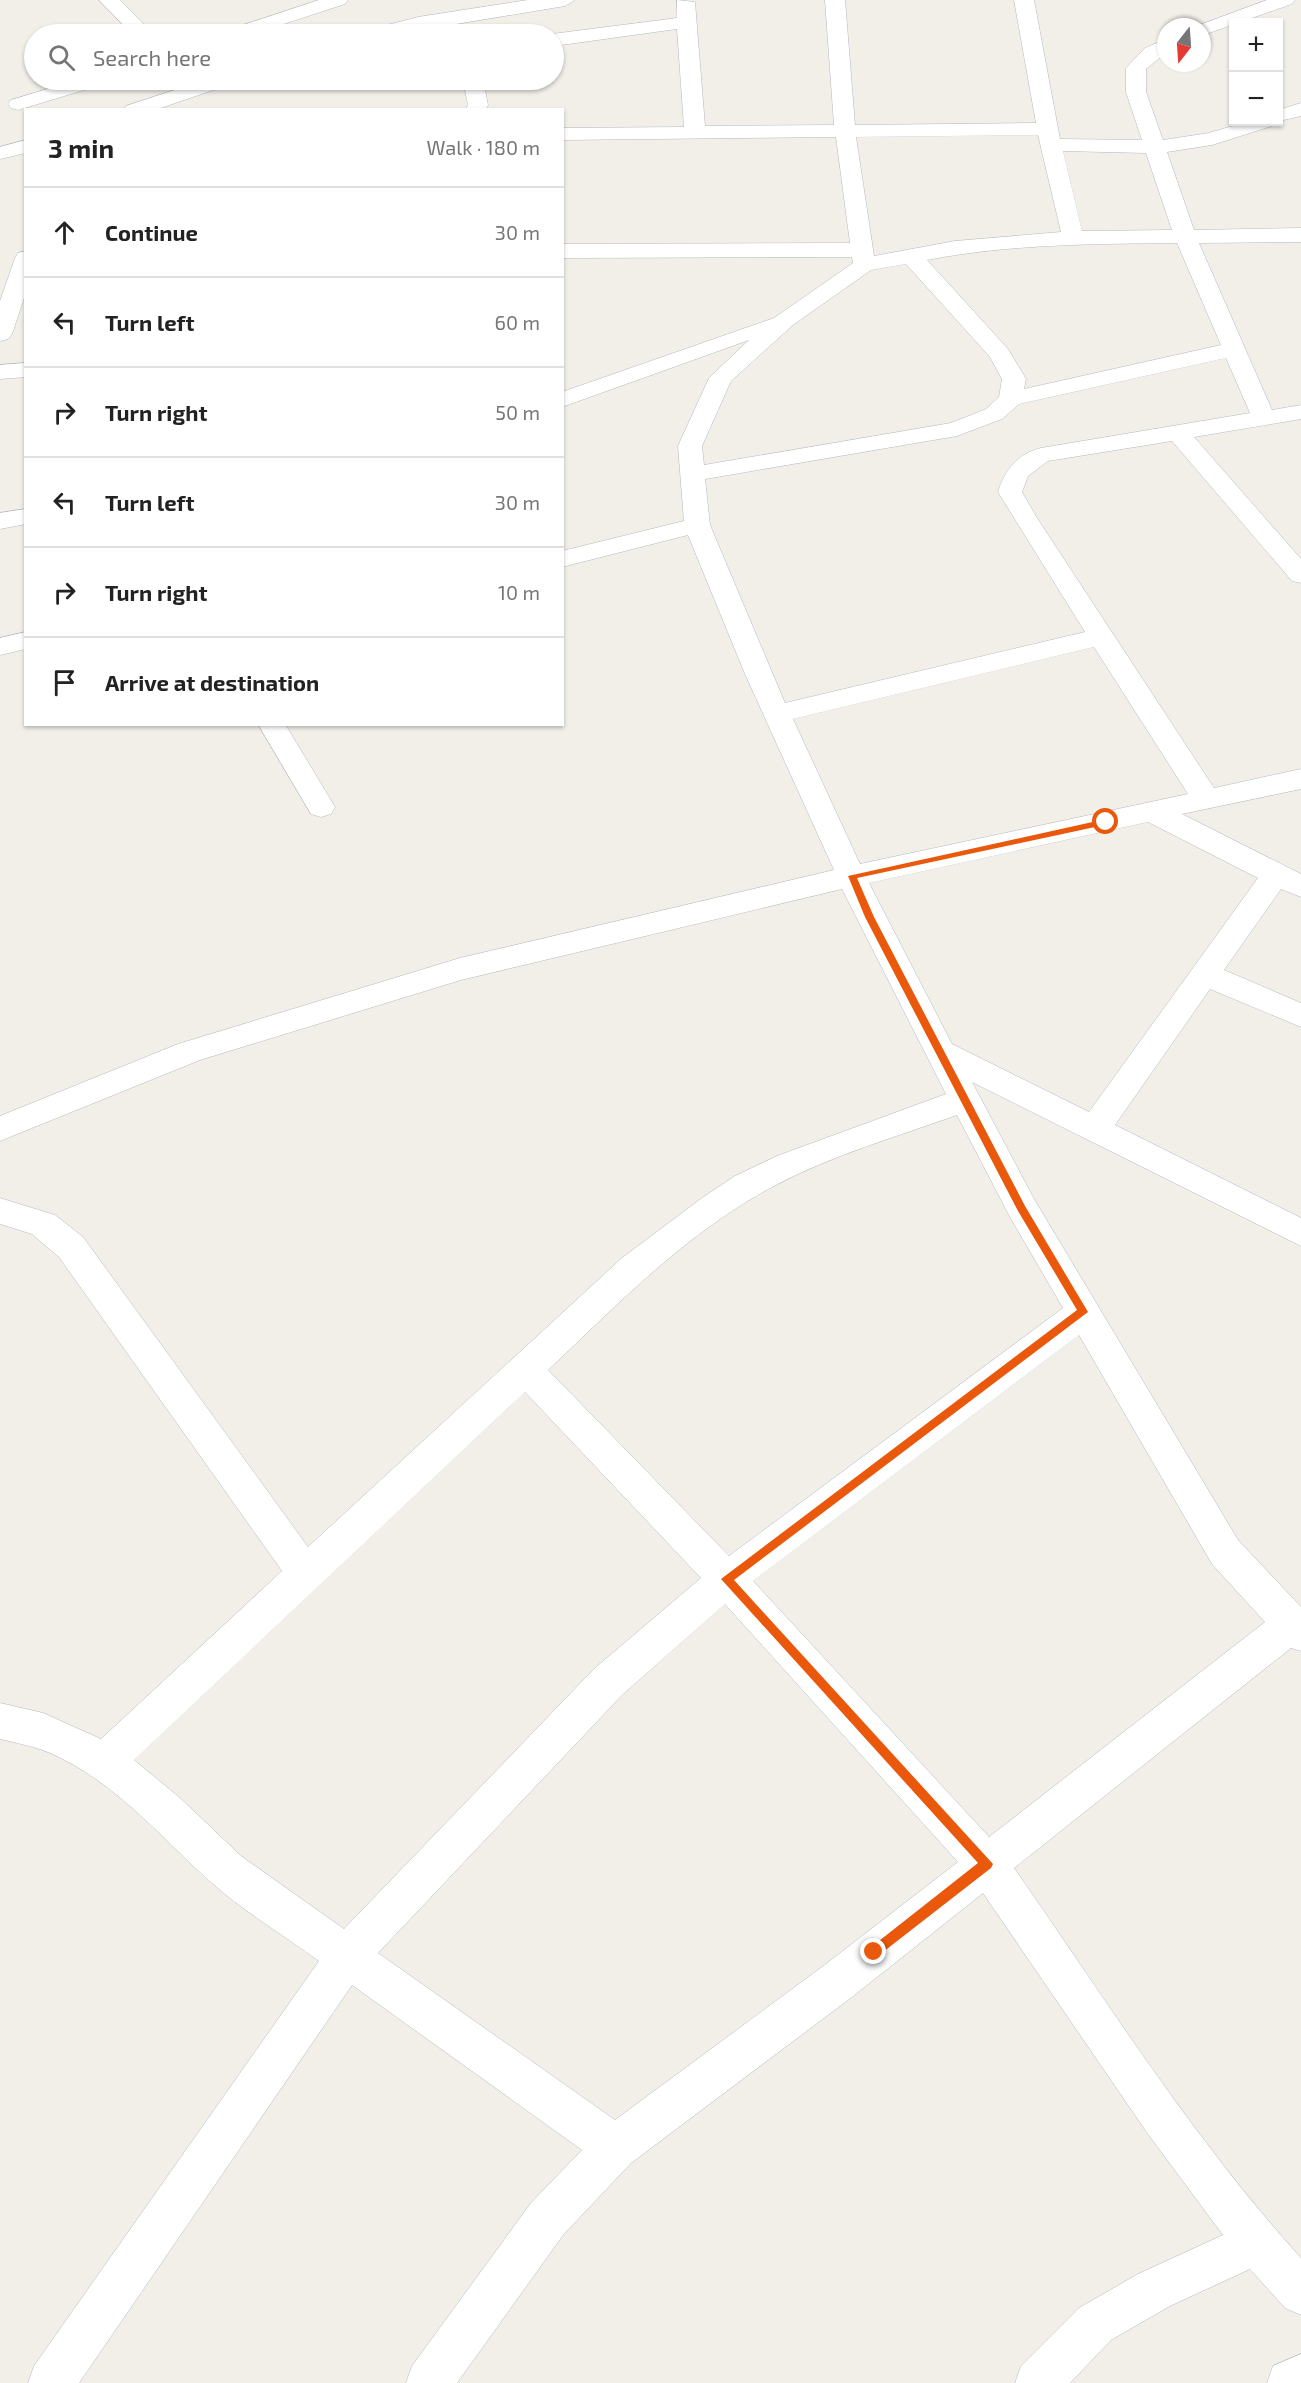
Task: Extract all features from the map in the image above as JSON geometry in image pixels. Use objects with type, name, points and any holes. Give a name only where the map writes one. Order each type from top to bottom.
[{"type":"street","points":[[109,0],[133,24]]},
{"type":"street","points":[[265,24],[338,0]]},
{"type":"street","points":[[466,24],[565,0]]},
{"type":"street","points":[[684,0],[695,132]]},
{"type":"street","points":[[835,0],[844,131],[863,258]]},
{"type":"street","points":[[1024,0],[1049,137],[1073,238]]},
{"type":"street","points":[[1211,26],[1285,0]]},
{"type":"street","points":[[564,39],[687,22]]},
{"type":"street","points":[[1157,50],[1136,68],[1136,92],[1185,236],[1264,418]]},
{"type":"street","points":[[17,102],[61,90]]},
{"type":"street","points":[[137,108],[178,90]]},
{"type":"street","points":[[475,90],[478,105],[476,108]]},
{"type":"street","points":[[1283,115],[1301,109]]},
{"type":"street","points":[[564,134],[844,131],[1049,137],[1155,147],[1212,139],[1253,126]]},
{"type":"street","points":[[0,153],[24,147]]},
{"type":"street","points":[[564,251],[863,258],[911,256],[955,248],[1073,238],[1301,235]]},
{"type":"street","points":[[0,334],[20,255]]},
{"type":"street","points":[[911,256],[1000,354],[1014,379],[1011,399]]},
{"type":"street","points":[[429,2383],[547,2219],[615,2147],[837,1982],[987,1864],[1296,1629],[1225,1552],[1022,1208],[870,917],[776,714],[697,525],[690,446],[721,378],[785,320],[863,258]]},
{"type":"street","points":[[564,399],[785,320]]},
{"type":"street","points":[[693,474],[957,429],[994,414],[1011,399],[1234,349]]},
{"type":"street","points":[[0,372],[24,370]]},
{"type":"street","points":[[1207,800],[1024,518],[1010,492],[1017,472],[1041,455],[1301,412]]},
{"type":"street","points":[[1177,432],[1301,575]]},
{"type":"street","points":[[0,521],[24,516]]},
{"type":"street","points":[[564,559],[697,525]]},
{"type":"street","points":[[776,714],[1101,637]]},
{"type":"street","points":[[0,647],[24,641]]},
{"type":"street","points":[[272,726],[321,807]]},
{"type":"street","points":[[0,1129],[189,1052],[313,1012],[460,969],[852,876],[1301,779]]},
{"type":"street","points":[[1094,1130],[1204,974],[1288,880],[1153,812]]},
{"type":"street","points":[[1204,974],[1301,1016]]},
{"type":"street","points":[[941,1052],[1301,1233]]},
{"type":"street","points":[[104,1762],[634,1268],[710,1209],[763,1177],[836,1145],[966,1100]]},
{"type":"street","points":[[0,1211],[43,1224],[71,1247],[306,1574]]},
{"type":"street","points":[[51,2383],[348,1955],[609,1681],[727,1579],[1083,1312]]},
{"type":"street","points":[[526,1370],[727,1579],[987,1864],[1163,2119],[1257,2243],[1301,2292]]},
{"type":"street","points":[[0,1721],[49,1734],[104,1762],[145,1794],[227,1870],[615,2147]]},
{"type":"street","points":[[1038,2383],[1095,2324],[1154,2290],[1257,2243]]},
{"type":"street","points":[[1290,2383],[1301,2377]]},
{"type":"route","points":[[874,1952],[987,1864],[727,1579],[1083,1312],[1022,1208],[870,917],[852,876],[1106,822]]}]
